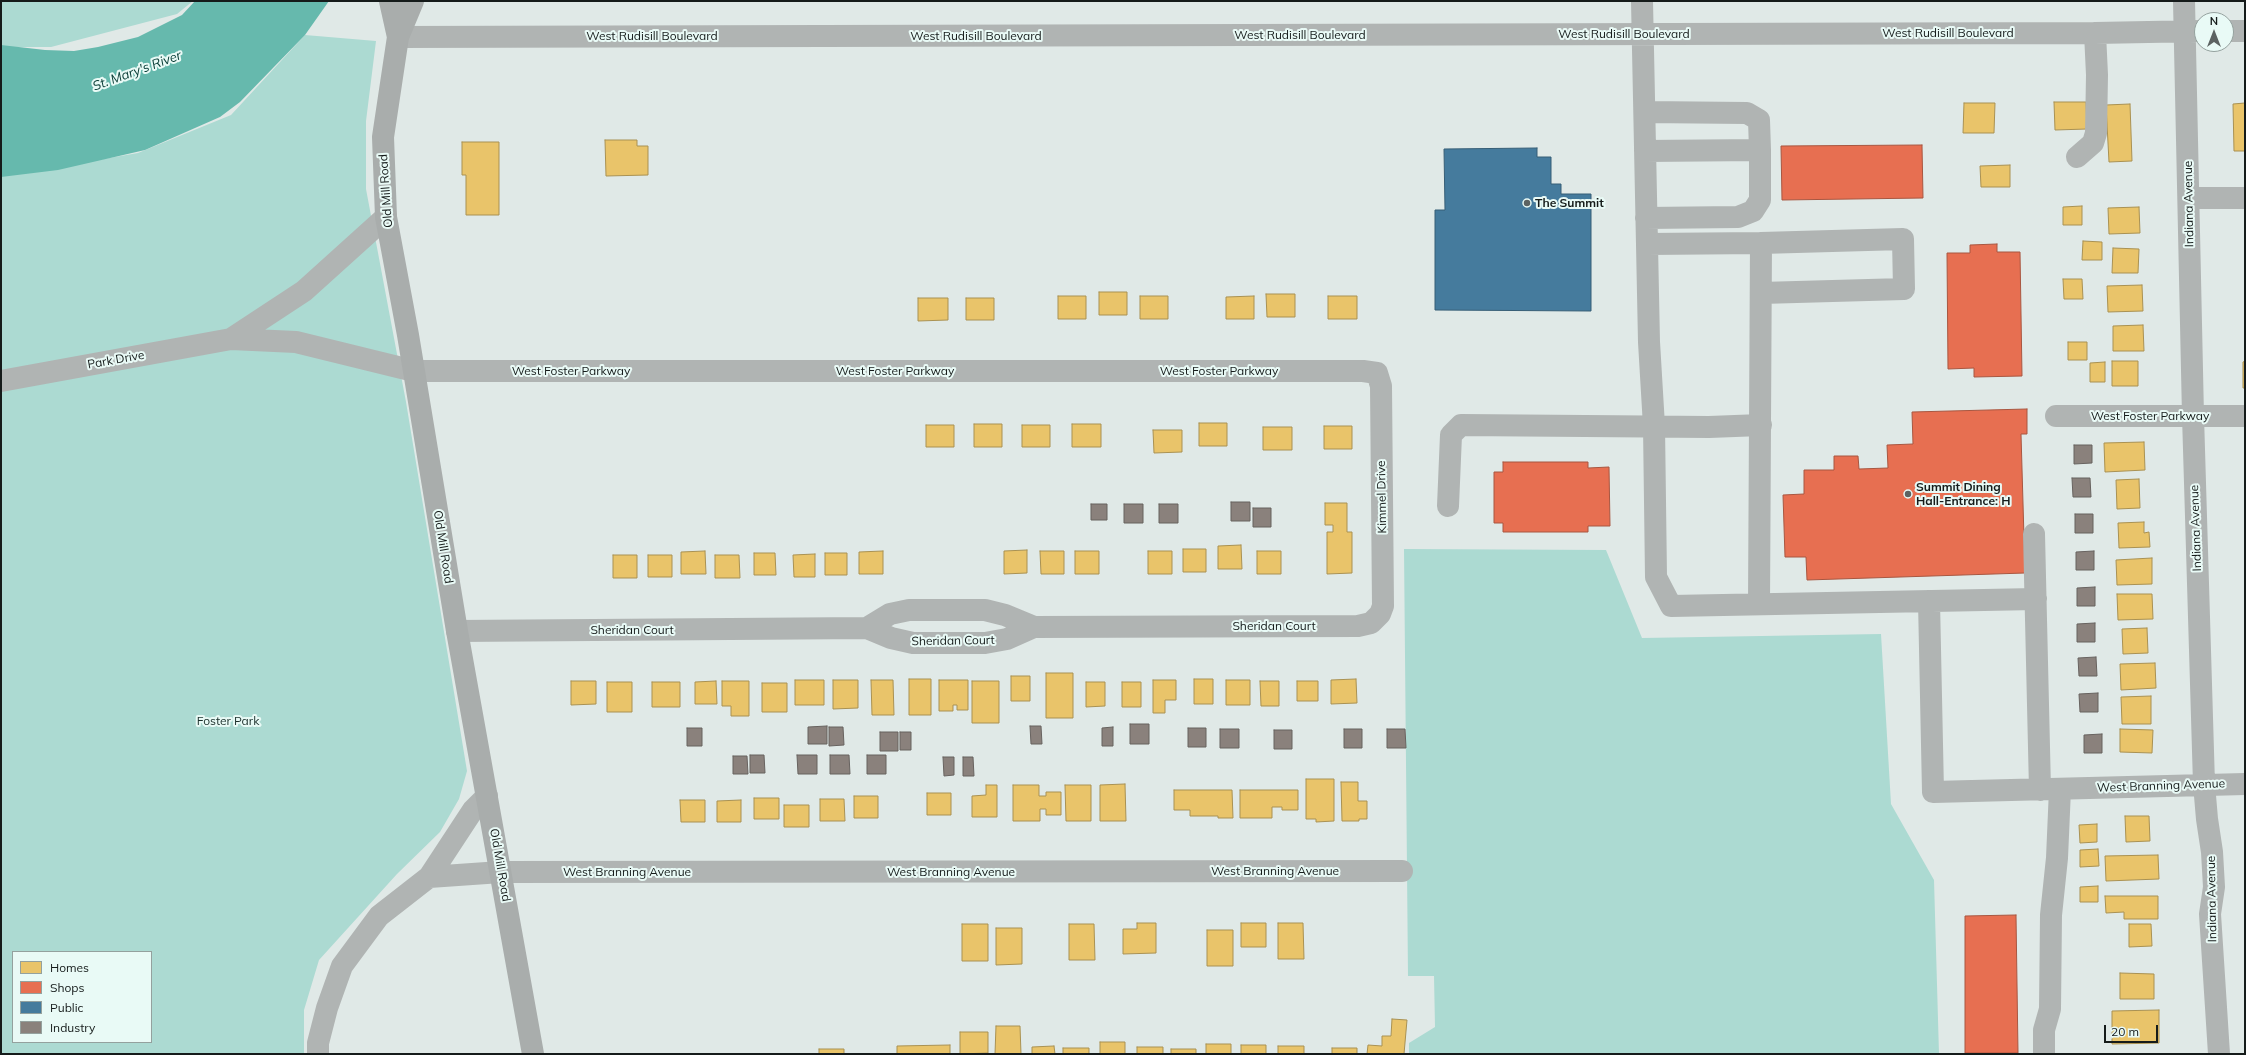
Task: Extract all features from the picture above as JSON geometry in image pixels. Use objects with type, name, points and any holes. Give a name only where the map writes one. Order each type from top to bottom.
[{"type":"main road","points":[[390,1],[398,37]]},
{"type":"main road","points":[[398,37],[413,1]]},
{"type":"main road","name":"Old Mill Road","points":[[398,37],[383,137],[386,217],[414,371],[457,631],[533,1054]]},
{"type":"street","points":[[1642,1],[1646,151],[1646,218],[1654,426],[1656,577],[1671,606],[2036,599]]},
{"type":"street","name":"Indiana Avenue","points":[[2184,1],[2193,31],[2189,198],[2193,416],[2204,784],[2206,819],[2212,858],[2214,887],[2210,914],[2219,1054]]},
{"type":"street","name":"West Rudisill Boulevard","points":[[398,37],[2095,33],[2193,31]]},
{"type":"street","points":[[2234,31],[2245,31]]},
{"type":"street","points":[[2077,157],[2093,142],[2096,133],[2097,75],[2095,33]]},
{"type":"street","points":[[1645,112],[1747,113],[1759,120],[1760,150],[1760,200],[1753,211],[1738,217],[1646,218]]},
{"type":"street","points":[[1646,151],[1760,150]]},
{"type":"street","points":[[2189,198],[2245,198]]},
{"type":"street","name":"Park Drive","points":[[231,339],[304,291],[386,217]]},
{"type":"street","points":[[1647,244],[1761,243],[1903,239],[1904,289],[1761,293]]},
{"type":"street","points":[[1759,604],[1761,243]]},
{"type":"street","name":"Park Drive","points":[[1,381],[231,339],[296,342],[414,371]]},
{"type":"street","name":"West Foster Parkway","points":[[414,371],[1364,371],[1377,373]]},
{"type":"street","name":"Kimmel Drive","points":[[1376,620],[1383,606],[1381,386],[1377,373]]},
{"type":"street","name":"West Foster Parkway","points":[[2056,416],[2245,416]]},
{"type":"street","points":[[1448,506],[1451,435],[1461,425],[1709,427],[1761,425]]},
{"type":"street","points":[[2034,534],[2036,599],[2059,789],[2057,858],[2051,916],[2050,1009],[2044,1030],[2044,1054]]},
{"type":"street","name":"West Branning Avenue","points":[[1929,601],[1933,792],[2245,784]]},
{"type":"street","points":[[867,628],[890,614],[909,610],[985,610],[1005,615],[1034,628]]},
{"type":"street","name":"Sheridan Court","points":[[457,631],[867,628],[890,638],[913,643],[985,643],[1007,639],[1034,628],[1358,626],[1376,620]]},
{"type":"street","points":[[318,1054],[318,1043],[327,1008],[342,966],[379,916],[429,877],[473,810],[487,796]]},
{"type":"street","name":"West Branning Avenue","points":[[429,877],[501,872],[1402,871]]},
{"type":"green space","points":[[1,1],[193,1],[177,14],[51,47],[1,47]]},
{"type":"green space","name":"Foster Park","points":[[305,35],[376,41],[366,121],[366,189],[406,402],[467,771],[459,799],[440,832],[397,874],[319,960],[304,1010],[304,1054],[1,1054],[1,170],[22,173],[138,153],[231,115]]},
{"type":"green space","points":[[1404,549],[1606,550],[1642,638],[1881,634],[1891,804],[1934,880],[1939,1054],[1409,1054],[1409,1043],[1435,1027],[1434,976],[1408,976]]},
{"type":"water","name":"St. Mary's River","points":[[195,1],[329,1],[305,35],[240,102],[220,117],[145,150],[58,170],[1,177],[1,45],[45,50],[74,51],[98,47],[138,37],[182,15]]},
{"type":"building: Homes","points":[[2054,102],[2086,102],[2087,129],[2055,130]]},
{"type":"building: Homes","points":[[1964,103],[1995,103],[1994,133],[1963,133]]},
{"type":"building: Homes","points":[[2245,103],[2245,151],[2234,151],[2233,104]]},
{"type":"building: Homes","points":[[2130,104],[2132,161],[2109,162],[2106,105]]},
{"type":"building: Homes","points":[[605,140],[637,140],[637,146],[648,146],[648,175],[606,176]]},
{"type":"building: Homes","points":[[462,142],[499,142],[499,215],[466,215],[466,175],[462,175]]},
{"type":"building: Homes","points":[[2010,165],[2010,187],[1981,187],[1980,166]]},
{"type":"building: Homes","points":[[2082,206],[2082,225],[2063,225],[2063,207]]},
{"type":"building: Homes","points":[[2139,207],[2140,233],[2109,234],[2108,208]]},
{"type":"building: Homes","points":[[2083,241],[2102,242],[2102,260],[2082,260]]},
{"type":"building: Homes","points":[[2113,248],[2139,249],[2138,273],[2112,273]]},
{"type":"building: Homes","points":[[2063,279],[2082,279],[2083,299],[2064,299]]},
{"type":"building: Homes","points":[[2142,285],[2143,311],[2108,312],[2107,286]]},
{"type":"building: Homes","points":[[1099,292],[1127,292],[1127,315],[1099,315]]},
{"type":"building: Homes","points":[[1266,294],[1295,294],[1295,317],[1267,317]]},
{"type":"building: Homes","points":[[1058,296],[1086,296],[1086,319],[1058,319]]},
{"type":"building: Homes","points":[[1140,296],[1168,296],[1168,319],[1140,319]]},
{"type":"building: Homes","points":[[1254,296],[1254,319],[1226,319],[1226,297]]},
{"type":"building: Homes","points":[[1328,296],[1357,296],[1357,319],[1328,319]]},
{"type":"building: Homes","points":[[918,298],[948,298],[948,320],[918,321]]},
{"type":"building: Homes","points":[[966,298],[994,298],[994,320],[966,320]]},
{"type":"building: Homes","points":[[2143,325],[2144,351],[2113,351],[2113,326]]},
{"type":"building: Homes","points":[[2068,342],[2087,342],[2087,360],[2068,360]]},
{"type":"building: Homes","points":[[2112,361],[2138,361],[2138,386],[2112,386]]},
{"type":"building: Homes","points":[[2245,361],[2245,388],[2243,388],[2243,362]]},
{"type":"building: Homes","points":[[2105,362],[2105,382],[2090,382],[2090,363]]},
{"type":"building: Homes","points":[[1199,423],[1227,423],[1227,446],[1199,446]]},
{"type":"building: Homes","points":[[974,424],[1002,424],[1002,447],[974,447]]},
{"type":"building: Homes","points":[[1072,424],[1101,424],[1101,447],[1072,447]]},
{"type":"building: Homes","points":[[926,425],[954,425],[954,447],[926,447]]},
{"type":"building: Homes","points":[[1022,425],[1050,425],[1050,447],[1022,447]]},
{"type":"building: Homes","points":[[1324,426],[1352,426],[1352,449],[1324,449]]},
{"type":"building: Homes","points":[[1263,427],[1292,427],[1292,450],[1263,450]]},
{"type":"building: Homes","points":[[1153,430],[1182,430],[1182,452],[1154,453]]},
{"type":"building: Homes","points":[[2144,442],[2145,470],[2105,472],[2104,443]]},
{"type":"building: Homes","points":[[2139,479],[2140,508],[2117,509],[2116,480]]},
{"type":"building: Homes","points":[[1325,503],[1347,503],[1347,532],[1352,532],[1352,573],[1327,574],[1327,532],[1333,532],[1333,525],[1325,525]]},
{"type":"building: Homes","points":[[2144,522],[2144,533],[2149,532],[2150,547],[2119,548],[2118,523]]},
{"type":"building: Homes","points":[[1241,545],[1242,569],[1218,569],[1218,546]]},
{"type":"building: Homes","points":[[1183,549],[1206,549],[1206,572],[1183,572]]},
{"type":"building: Homes","points":[[1027,550],[1027,573],[1004,574],[1004,551]]},
{"type":"building: Homes","points":[[705,551],[706,574],[681,574],[681,552]]},
{"type":"building: Homes","points":[[883,551],[883,574],[859,574],[859,552]]},
{"type":"building: Homes","points":[[1040,551],[1064,551],[1064,574],[1041,574]]},
{"type":"building: Homes","points":[[1075,551],[1099,551],[1099,574],[1075,574]]},
{"type":"building: Homes","points":[[1148,551],[1172,551],[1172,574],[1148,574]]},
{"type":"building: Homes","points":[[1257,551],[1281,551],[1281,574],[1257,574]]},
{"type":"building: Homes","points":[[754,553],[775,553],[776,575],[754,575]]},
{"type":"building: Homes","points":[[825,553],[847,553],[847,575],[825,575]]},
{"type":"building: Homes","points":[[815,554],[815,577],[794,577],[793,555]]},
{"type":"building: Homes","points":[[613,555],[637,555],[637,578],[613,578]]},
{"type":"building: Homes","points":[[648,555],[672,555],[672,577],[648,577]]},
{"type":"building: Homes","points":[[715,555],[739,555],[740,578],[715,578]]},
{"type":"building: Homes","points":[[2152,558],[2152,584],[2117,585],[2116,560]]},
{"type":"building: Homes","points":[[2117,594],[2152,594],[2153,619],[2118,620]]},
{"type":"building: Homes","points":[[2147,628],[2148,653],[2123,654],[2122,629]]},
{"type":"building: Homes","points":[[2155,663],[2156,688],[2121,690],[2120,664]]},
{"type":"building: Homes","points":[[1046,673],[1073,673],[1073,718],[1046,718]]},
{"type":"building: Homes","points":[[1011,676],[1030,676],[1030,701],[1011,701]]},
{"type":"building: Homes","points":[[909,679],[931,679],[931,715],[909,715]]},
{"type":"building: Homes","points":[[1194,679],[1213,679],[1213,704],[1194,704]]},
{"type":"building: Homes","points":[[1356,679],[1357,703],[1331,704],[1331,680]]},
{"type":"building: Homes","points":[[795,680],[824,680],[824,705],[795,705]]},
{"type":"building: Homes","points":[[833,680],[858,680],[858,708],[833,709]]},
{"type":"building: Homes","points":[[871,680],[893,680],[894,715],[872,715]]},
{"type":"building: Homes","points":[[939,680],[968,680],[968,710],[957,710],[957,705],[953,705],[953,711],[939,711]]},
{"type":"building: Homes","points":[[1153,680],[1176,680],[1176,700],[1165,700],[1165,713],[1153,713]]},
{"type":"building: Homes","points":[[1226,680],[1250,680],[1250,705],[1226,705]]},
{"type":"building: Homes","points":[[571,681],[596,681],[596,704],[571,705]]},
{"type":"building: Homes","points":[[716,681],[717,704],[695,704],[695,682]]},
{"type":"building: Homes","points":[[722,681],[749,681],[749,716],[731,716],[731,706],[722,706]]},
{"type":"building: Homes","points":[[972,681],[999,681],[999,723],[972,723]]},
{"type":"building: Homes","points":[[1260,681],[1279,681],[1279,706],[1261,706]]},
{"type":"building: Homes","points":[[1297,681],[1318,681],[1318,701],[1297,701]]},
{"type":"building: Homes","points":[[607,682],[632,682],[632,712],[607,712]]},
{"type":"building: Homes","points":[[652,682],[680,682],[680,707],[652,707]]},
{"type":"building: Homes","points":[[1086,682],[1105,682],[1105,706],[1086,707]]},
{"type":"building: Homes","points":[[1122,682],[1141,682],[1141,707],[1122,707]]},
{"type":"building: Homes","points":[[762,683],[787,683],[787,712],[762,712]]},
{"type":"building: Homes","points":[[2151,696],[2151,724],[2122,724],[2121,697]]},
{"type":"building: Homes","points":[[2120,729],[2153,730],[2152,753],[2120,752]]},
{"type":"building: Homes","points":[[1306,779],[1334,779],[1334,821],[1316,822],[1316,819],[1306,819]]},
{"type":"building: Homes","points":[[1341,782],[1358,782],[1358,801],[1367,801],[1367,819],[1359,819],[1359,821],[1342,821]]},
{"type":"building: Homes","points":[[1125,784],[1126,821],[1100,821],[1100,785]]},
{"type":"building: Homes","points":[[986,785],[997,785],[997,817],[972,817],[972,796],[986,795]]},
{"type":"building: Homes","points":[[1013,785],[1039,785],[1039,796],[1046,796],[1046,792],[1061,792],[1061,815],[1046,815],[1046,809],[1040,809],[1040,821],[1013,821]]},
{"type":"building: Homes","points":[[1065,785],[1091,785],[1091,821],[1066,821]]},
{"type":"building: Homes","points":[[1174,790],[1232,790],[1233,818],[1218,818],[1218,816],[1190,816],[1190,810],[1174,810]]},
{"type":"building: Homes","points":[[1240,790],[1298,790],[1298,810],[1282,810],[1282,807],[1272,807],[1272,818],[1240,818]]},
{"type":"building: Homes","points":[[927,793],[951,793],[951,815],[927,815]]},
{"type":"building: Homes","points":[[854,796],[878,796],[878,818],[854,818]]},
{"type":"building: Homes","points":[[754,798],[779,798],[779,819],[754,819]]},
{"type":"building: Homes","points":[[820,799],[844,799],[845,821],[820,821]]},
{"type":"building: Homes","points":[[680,800],[705,800],[705,822],[681,822]]},
{"type":"building: Homes","points":[[741,800],[741,822],[717,822],[717,801]]},
{"type":"building: Homes","points":[[784,805],[809,805],[809,827],[784,827]]},
{"type":"building: Homes","points":[[2125,816],[2149,816],[2150,841],[2126,842]]},
{"type":"building: Homes","points":[[2097,824],[2097,842],[2080,843],[2079,825]]},
{"type":"building: Homes","points":[[2098,849],[2099,866],[2080,867],[2080,850]]},
{"type":"building: Homes","points":[[2158,855],[2159,879],[2106,881],[2105,856]]},
{"type":"building: Homes","points":[[2098,886],[2098,902],[2080,902],[2080,887]]},
{"type":"building: Homes","points":[[2105,896],[2158,896],[2158,919],[2124,919],[2124,912],[2106,913]]},
{"type":"building: Homes","points":[[1137,923],[1156,923],[1156,953],[1123,954],[1123,929],[1137,929]]},
{"type":"building: Homes","points":[[1241,923],[1266,923],[1266,947],[1241,947]]},
{"type":"building: Homes","points":[[1278,923],[1303,923],[1304,959],[1278,959]]},
{"type":"building: Homes","points":[[962,924],[988,924],[988,961],[962,961]]},
{"type":"building: Homes","points":[[1069,924],[1094,924],[1095,960],[1069,960]]},
{"type":"building: Homes","points":[[2129,924],[2151,924],[2152,946],[2129,947]]},
{"type":"building: Homes","points":[[996,928],[1022,928],[1022,964],[996,965]]},
{"type":"building: Homes","points":[[1207,930],[1233,930],[1233,966],[1207,966]]},
{"type":"building: Homes","points":[[2120,973],[2154,974],[2154,999],[2120,999]]},
{"type":"building: Homes","points":[[2159,1010],[2159,1043],[2112,1044],[2112,1011]]},
{"type":"building: Homes","points":[[1392,1019],[1407,1020],[1404,1054],[1367,1054],[1368,1045],[1382,1046],[1382,1036],[1391,1036]]},
{"type":"building: Homes","points":[[996,1026],[1020,1026],[1021,1054],[995,1054]]},
{"type":"building: Homes","points":[[960,1032],[988,1032],[988,1053],[960,1054]]},
{"type":"building: Homes","points":[[1100,1042],[1125,1042],[1125,1054],[1100,1054]]},
{"type":"building: Homes","points":[[1206,1044],[1231,1044],[1231,1054],[1206,1054]]},
{"type":"building: Homes","points":[[950,1045],[950,1054],[897,1054],[897,1046]]},
{"type":"building: Homes","points":[[1241,1045],[1266,1045],[1266,1054],[1241,1054]]},
{"type":"building: Homes","points":[[1054,1046],[1055,1054],[1032,1054],[1032,1047]]},
{"type":"building: Homes","points":[[1278,1046],[1304,1046],[1304,1054],[1278,1054]]},
{"type":"building: Homes","points":[[1137,1047],[1163,1047],[1163,1054],[1137,1054]]},
{"type":"building: Homes","points":[[1063,1048],[1089,1048],[1089,1054],[1063,1054]]},
{"type":"building: Homes","points":[[1332,1048],[1357,1048],[1357,1054],[1332,1054]]},
{"type":"building: Homes","points":[[819,1049],[844,1049],[844,1054],[819,1054]]},
{"type":"building: Homes","points":[[1171,1049],[1196,1049],[1196,1054],[1171,1054]]},
{"type":"building: Shops","points":[[1922,145],[1923,198],[1782,200],[1781,146]]},
{"type":"building: Shops","points":[[1997,244],[1997,252],[2020,252],[2022,376],[1974,377],[1974,368],[1948,369],[1947,253],[1970,253],[1970,245]]},
{"type":"building: Shops","name":"Summit Dining Hall-Entrance: H","points":[[2027,409],[2027,434],[2021,434],[2025,573],[1807,580],[1806,557],[1785,557],[1783,495],[1804,494],[1804,470],[1834,470],[1834,456],[1858,456],[1859,469],[1888,468],[1887,445],[1913,444],[1912,412]]},
{"type":"building: Shops","points":[[1503,462],[1588,462],[1588,468],[1609,467],[1610,526],[1588,526],[1588,532],[1503,532],[1503,523],[1494,523],[1494,472],[1503,472]]},
{"type":"building: Shops","points":[[2016,915],[2018,1053],[1965,1053],[1965,916]]},
{"type":"building: Public","points":[[1537,148],[1537,157],[1551,157],[1551,184],[1561,184],[1561,194],[1591,194],[1591,311],[1435,310],[1435,210],[1445,210],[1444,149]]},
{"type":"building: Industry","points":[[2074,445],[2092,445],[2092,463],[2074,464]]},
{"type":"building: Industry","points":[[2072,478],[2090,478],[2091,497],[2073,497]]},
{"type":"building: Industry","points":[[1231,502],[1250,502],[1250,521],[1231,521]]},
{"type":"building: Industry","points":[[1091,504],[1107,504],[1107,520],[1091,520]]},
{"type":"building: Industry","points":[[1124,504],[1143,504],[1143,523],[1124,523]]},
{"type":"building: Industry","points":[[1159,504],[1178,504],[1178,523],[1159,523]]},
{"type":"building: Industry","points":[[1253,508],[1271,508],[1271,527],[1253,527]]},
{"type":"building: Industry","points":[[2075,514],[2093,514],[2093,533],[2075,533]]},
{"type":"building: Industry","points":[[2094,551],[2094,570],[2076,570],[2076,552]]},
{"type":"building: Industry","points":[[2095,587],[2095,606],[2077,606],[2077,588]]},
{"type":"building: Industry","points":[[2095,623],[2095,642],[2077,642],[2077,624]]},
{"type":"building: Industry","points":[[2096,657],[2097,676],[2079,676],[2078,658]]},
{"type":"building: Industry","points":[[2098,693],[2098,712],[2080,712],[2079,694]]},
{"type":"building: Industry","points":[[1130,724],[1149,724],[1149,744],[1130,744]]},
{"type":"building: Industry","points":[[827,726],[827,744],[808,744],[808,727]]},
{"type":"building: Industry","points":[[1030,726],[1041,726],[1042,744],[1031,744]]},
{"type":"building: Industry","points":[[829,727],[843,727],[844,745],[829,746]]},
{"type":"building: Industry","points":[[1113,727],[1113,746],[1102,746],[1102,728]]},
{"type":"building: Industry","points":[[687,728],[702,728],[702,746],[687,746]]},
{"type":"building: Industry","points":[[1188,728],[1206,728],[1206,747],[1188,747]]},
{"type":"building: Industry","points":[[1220,729],[1239,729],[1239,748],[1220,748]]},
{"type":"building: Industry","points":[[1344,729],[1362,729],[1362,748],[1344,748]]},
{"type":"building: Industry","points":[[1387,729],[1405,729],[1406,748],[1387,748]]},
{"type":"building: Industry","points":[[1274,730],[1292,730],[1292,749],[1274,749]]},
{"type":"building: Industry","points":[[880,732],[898,732],[898,751],[880,751]]},
{"type":"building: Industry","points":[[900,732],[911,732],[911,750],[900,750]]},
{"type":"building: Industry","points":[[2102,734],[2102,753],[2084,753],[2084,735]]},
{"type":"building: Industry","points":[[750,755],[764,755],[765,773],[750,773]]},
{"type":"building: Industry","points":[[797,755],[817,755],[817,774],[798,774]]},
{"type":"building: Industry","points":[[830,755],[849,755],[850,774],[830,774]]},
{"type":"building: Industry","points":[[867,755],[886,755],[886,774],[867,774]]},
{"type":"building: Industry","points":[[733,756],[747,756],[748,774],[733,774]]},
{"type":"building: Industry","points":[[943,757],[954,757],[954,775],[944,776]]},
{"type":"building: Industry","points":[[963,757],[973,757],[974,776],[963,776]]},
{"type":"place","name":"The Summit","points":[[1527,203]]},
{"type":"place","name":"Summit Dining Hall-Entrance: H","points":[[1908,494]]}]
